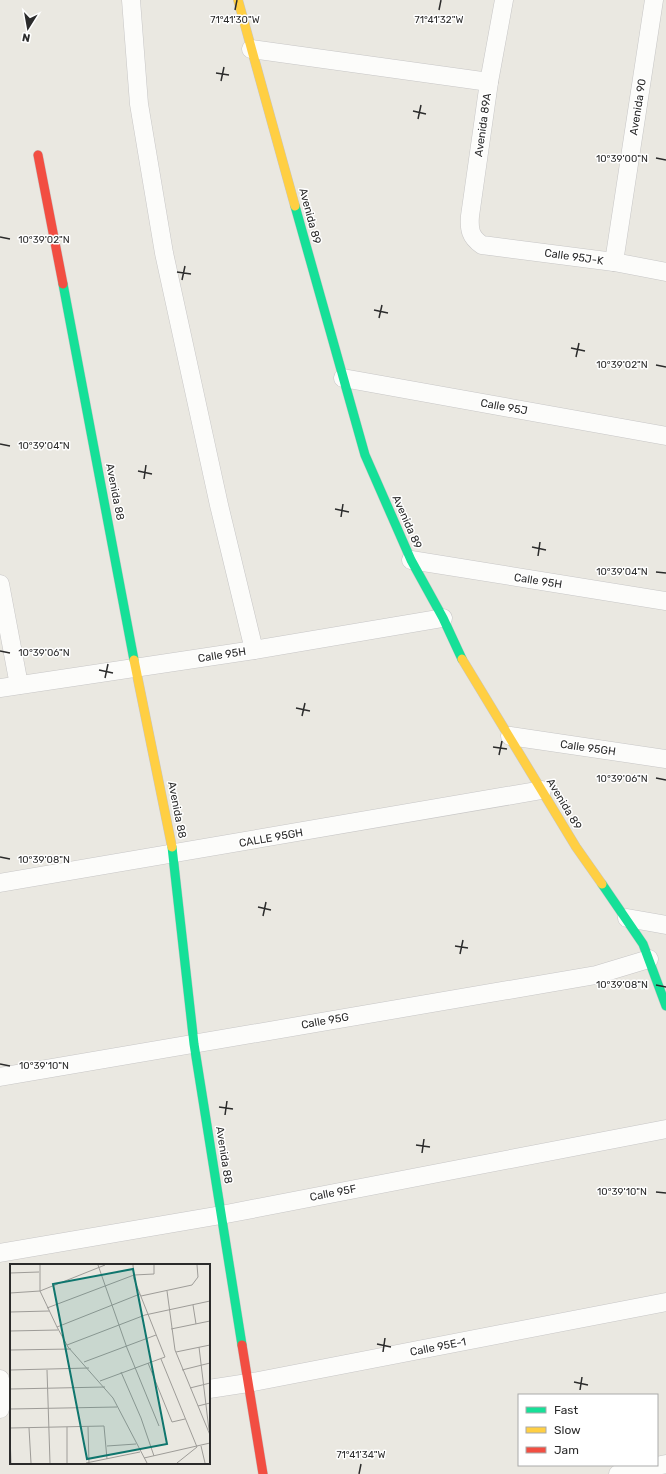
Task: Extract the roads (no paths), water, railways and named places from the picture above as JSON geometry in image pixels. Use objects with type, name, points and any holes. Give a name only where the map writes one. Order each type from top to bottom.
[{"type":"street","points":[[131,0],[139,104],[164,253],[219,505],[254,650]]},
{"type":"street","name":"Avenida 89","points":[[238,0],[365,455],[411,560],[443,618],[465,665],[510,736],[576,847],[627,918],[643,944],[666,1006]]},
{"type":"street","name":"Avenida 89A","points":[[482,244],[475,241],[470,232],[469,224],[489,82],[504,0]]},
{"type":"street","name":"Avenida 90","points":[[614,262],[654,0]]},
{"type":"street","points":[[251,49],[489,82]]},
{"type":"street","name":"Avenida 88","points":[[38,155],[136,668],[169,829],[194,1044],[262,1474]]},
{"type":"street","name":"Calle 95J-K","points":[[482,244],[614,262],[666,272]]},
{"type":"street","name":"Calle 95J","points":[[343,378],[666,436]]},
{"type":"street","name":"Calle 95H","points":[[411,560],[666,601]]},
{"type":"street","points":[[0,584],[20,685]]},
{"type":"street","name":"Calle 95H","points":[[0,688],[254,650],[443,618]]},
{"type":"street","name":"Calle 95GH","points":[[510,736],[666,759]]},
{"type":"street","name":"CALLE 95GH","points":[[0,883],[173,855],[542,790]]},
{"type":"street","points":[[627,918],[666,925]]},
{"type":"street","name":"Calle 95G","points":[[0,1077],[596,975],[649,959]]},
{"type":"street","name":"Calle 95F","points":[[0,1253],[221,1215],[666,1129]]},
{"type":"street","name":"Calle 95E-1","points":[[210,1389],[248,1383],[666,1302]]},
{"type":"street","points":[[0,1379],[2,1388],[0,1409]]},
{"type":"street","points":[[0,1418],[10,1416]]},
{"type":"street","points":[[618,1474],[656,1466]]}]
